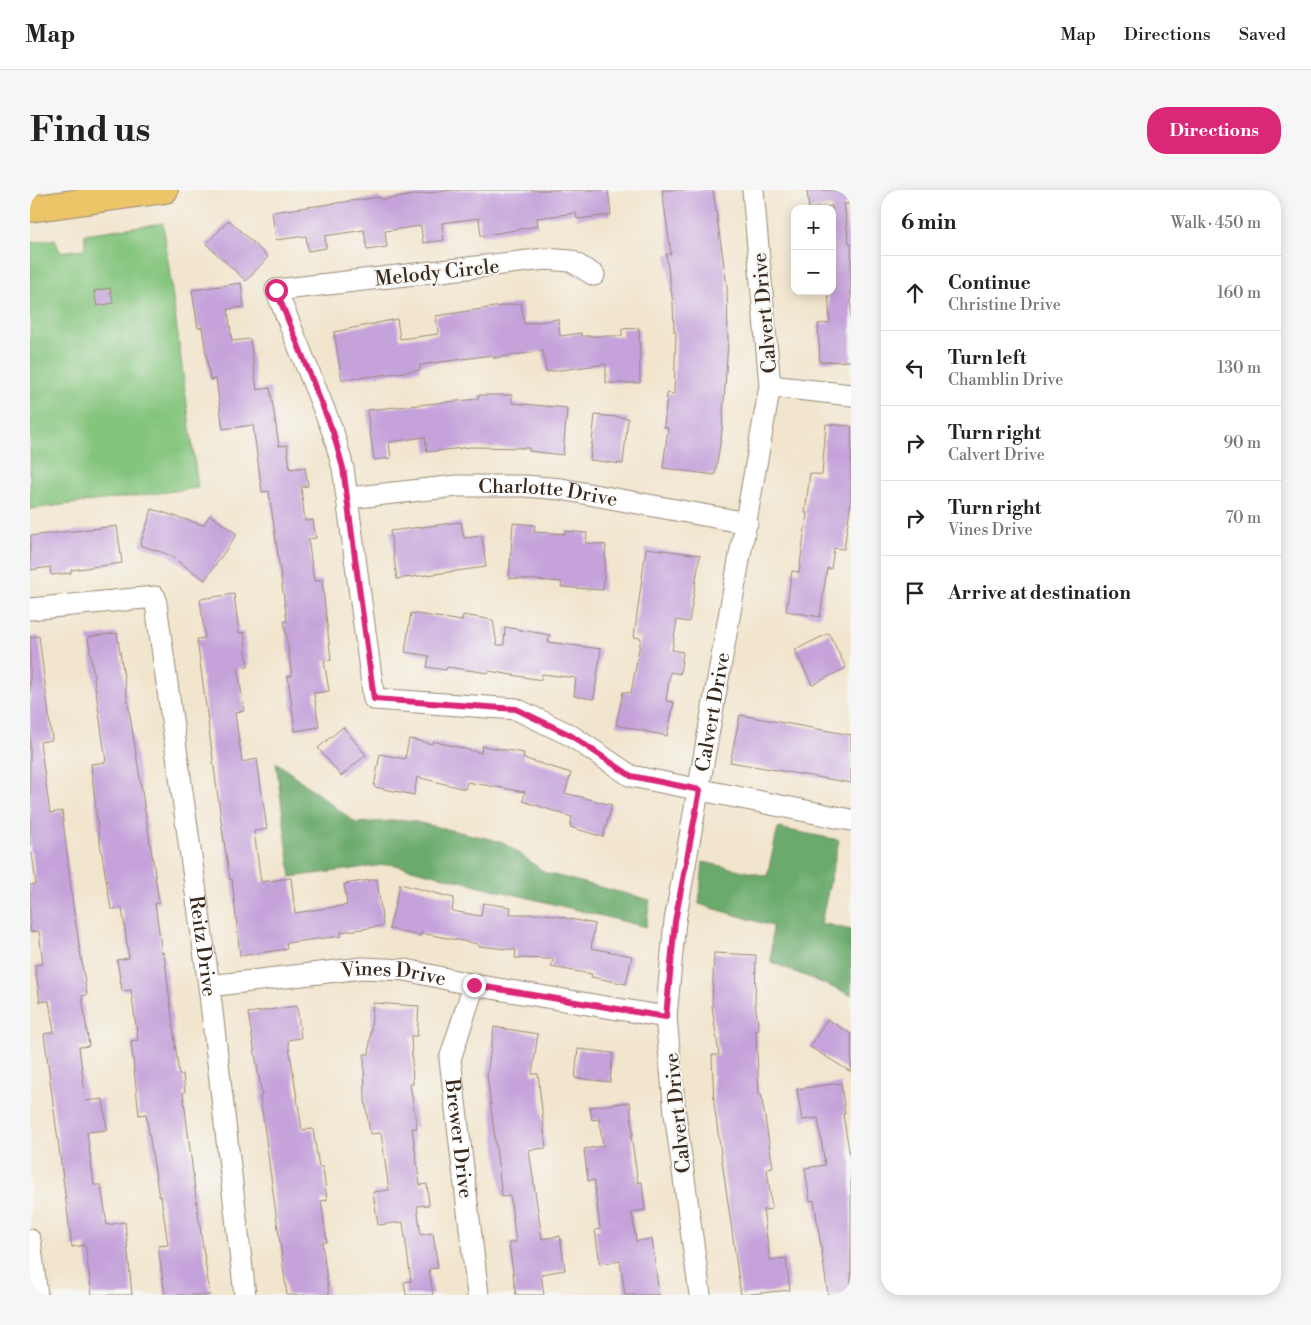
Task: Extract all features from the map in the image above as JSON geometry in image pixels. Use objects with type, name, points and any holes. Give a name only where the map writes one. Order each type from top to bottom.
[{"type":"main road","points":[[30,209],[164,190]]},
{"type":"street","name":"Calvert Drive","points":[[700,1295],[675,1113],[666,1017],[675,921],[700,790],[770,386],[753,190]]},
{"type":"street","name":"Melody Circle","points":[[348,498],[343,468],[333,432],[276,290],[545,259],[571,261],[594,275]]},
{"type":"street","points":[[770,386],[851,395]]},
{"type":"street","name":"Charlotte Drive","points":[[348,498],[457,486],[525,486],[561,489],[747,523]]},
{"type":"street","points":[[348,498],[374,699],[516,709],[570,735],[631,776],[851,820]]},
{"type":"street","name":"Reitz Drive","points":[[30,610],[155,597],[209,986],[245,1295]]},
{"type":"street","name":"Vines Drive","points":[[209,986],[362,968],[406,970],[474,985],[666,1017]]},
{"type":"street","name":"Brewer Drive","points":[[474,985],[450,1059],[478,1295]]},
{"type":"street","points":[[30,1240],[37,1295]]},
{"type":"green space","points":[[163,223],[198,488],[30,509],[30,243],[55,239],[60,252],[85,249],[85,234]]},
{"type":"green space","points":[[276,762],[356,823],[407,820],[503,842],[546,873],[650,900],[646,927],[391,864],[291,877]]},
{"type":"green space","points":[[778,828],[839,840],[821,923],[851,930],[851,995],[771,962],[772,926],[699,904],[703,862],[767,876]]},
{"type":"building","points":[[450,190],[608,190],[611,215],[577,219],[576,213],[537,218],[538,226],[481,236],[479,218],[442,223],[444,240],[423,243],[421,226],[385,231],[387,247],[367,250],[364,230],[325,236],[326,248],[308,251],[306,236],[276,240],[272,212],[380,197],[380,200]]},
{"type":"building","points":[[662,190],[713,190],[727,286],[728,342],[722,431],[715,475],[663,468],[668,428],[664,427],[667,393],[674,394],[676,332],[674,332],[673,303],[666,254],[671,254]]},
{"type":"building","points":[[807,190],[847,190],[849,204],[844,204],[849,243],[851,243],[851,361],[820,362],[818,324],[830,323],[828,295],[836,295],[836,205],[809,205]]},
{"type":"building","points":[[229,220],[268,257],[246,281],[206,244]]},
{"type":"building","points":[[241,283],[244,307],[228,309],[232,341],[250,339],[257,390],[270,388],[279,446],[287,445],[290,469],[305,467],[308,486],[301,487],[305,521],[313,520],[316,538],[308,539],[314,581],[322,580],[331,660],[324,661],[329,691],[314,693],[319,727],[295,731],[288,676],[292,676],[284,621],[287,621],[269,491],[262,492],[253,425],[223,429],[216,379],[210,380],[202,327],[198,328],[192,290]]},
{"type":"building","points":[[110,288],[113,303],[97,306],[94,291]]},
{"type":"building","points":[[521,303],[524,324],[558,319],[560,336],[581,333],[581,336],[622,336],[622,329],[639,328],[640,383],[606,383],[606,364],[546,372],[543,351],[493,358],[492,355],[420,365],[420,370],[342,380],[334,332],[397,319],[400,339],[438,334],[436,316]]},
{"type":"building","points":[[478,395],[512,395],[512,403],[567,408],[563,455],[529,451],[529,448],[471,447],[427,452],[425,437],[389,442],[391,458],[374,460],[367,410],[478,399]]},
{"type":"building","points":[[595,415],[628,418],[623,464],[590,460]]},
{"type":"building","points":[[826,424],[851,426],[851,501],[844,549],[834,548],[831,569],[827,568],[820,617],[786,611],[792,571],[799,572],[810,473],[822,475]]},
{"type":"building","points":[[152,509],[203,525],[210,515],[237,534],[205,580],[167,554],[140,545]]},
{"type":"building","points":[[461,522],[464,538],[482,536],[486,567],[397,579],[390,531]]},
{"type":"building","points":[[513,523],[535,525],[534,532],[565,534],[565,531],[587,533],[586,543],[606,545],[603,590],[561,587],[562,582],[509,578]]},
{"type":"building","points":[[117,526],[122,563],[71,570],[71,573],[51,575],[50,567],[30,570],[30,536]]},
{"type":"building","points":[[646,548],[700,555],[689,622],[677,620],[672,650],[683,652],[680,674],[670,672],[666,701],[674,702],[667,736],[616,725],[623,692],[631,693],[641,638],[634,637]]},
{"type":"building","points":[[234,594],[239,633],[244,632],[248,667],[238,668],[244,711],[235,712],[242,762],[257,759],[267,829],[254,831],[261,882],[291,878],[295,913],[347,905],[344,884],[377,879],[383,926],[341,932],[341,936],[286,943],[287,949],[240,956],[232,879],[230,880],[223,835],[197,639],[205,638],[200,599]]},
{"type":"building","points":[[411,613],[462,621],[463,615],[493,620],[497,645],[504,645],[505,627],[550,635],[548,642],[601,649],[594,699],[574,696],[576,678],[542,674],[541,680],[489,671],[488,673],[447,667],[446,670],[427,667],[429,656],[405,652]]},
{"type":"building","points":[[117,633],[155,874],[159,903],[155,903],[162,953],[164,953],[179,1075],[183,1074],[185,1092],[183,1092],[196,1199],[210,1295],[165,1295],[158,1246],[168,1245],[161,1196],[159,1197],[146,1114],[139,1115],[131,1041],[138,1040],[131,990],[122,991],[117,960],[129,958],[122,908],[111,909],[98,830],[91,764],[106,762],[88,637]]},
{"type":"building","points":[[829,633],[846,668],[812,685],[795,650]]},
{"type":"building","points":[[39,636],[52,740],[40,742],[50,813],[62,811],[73,906],[87,995],[82,996],[89,1046],[79,1047],[86,1101],[103,1099],[107,1130],[87,1132],[94,1185],[101,1185],[107,1225],[125,1222],[132,1295],[92,1295],[85,1245],[72,1247],[44,1034],[54,1032],[49,1001],[40,1002],[35,965],[43,964],[39,931],[30,932],[30,885],[36,884],[32,853],[30,854],[30,637]]},
{"type":"building","points":[[740,715],[851,735],[851,783],[730,762]]},
{"type":"building","points":[[343,727],[366,755],[341,776],[318,748]]},
{"type":"building","points":[[409,739],[432,744],[433,741],[481,753],[482,746],[524,753],[523,758],[571,773],[565,793],[612,805],[603,837],[570,827],[572,817],[523,801],[525,792],[467,782],[465,789],[417,777],[414,795],[374,787],[380,754],[405,759]]},
{"type":"building","points":[[400,884],[454,898],[452,911],[481,916],[483,903],[511,907],[510,914],[546,914],[595,924],[591,948],[632,956],[626,984],[591,977],[592,974],[551,967],[553,959],[515,958],[516,950],[478,946],[478,944],[421,933],[420,936],[389,929]]},
{"type":"building","points":[[714,953],[756,955],[755,1003],[759,1030],[756,1031],[759,1095],[761,1094],[773,1167],[767,1168],[772,1209],[763,1210],[770,1260],[786,1258],[790,1290],[741,1295],[714,1104],[712,1055],[719,1055],[712,1006]]},
{"type":"building","points":[[373,1003],[419,1006],[417,1036],[411,1036],[413,1084],[410,1084],[417,1128],[412,1128],[420,1185],[427,1184],[429,1205],[417,1206],[421,1235],[433,1233],[438,1268],[429,1269],[433,1295],[406,1295],[404,1282],[411,1281],[403,1222],[378,1225],[373,1192],[389,1190],[381,1133],[370,1134],[365,1100],[364,1054],[369,1054]]},
{"type":"building","points":[[297,1006],[301,1038],[288,1040],[302,1130],[313,1129],[319,1167],[323,1167],[327,1200],[321,1201],[327,1242],[322,1242],[329,1295],[287,1295],[260,1096],[262,1095],[248,1013]]},
{"type":"building","points":[[827,1019],[851,1034],[851,1072],[810,1047]]},
{"type":"building","points":[[494,1027],[538,1034],[532,1074],[538,1074],[546,1148],[529,1150],[542,1239],[560,1236],[565,1270],[541,1274],[544,1295],[516,1295],[509,1243],[516,1242],[510,1196],[502,1197],[487,1075]]},
{"type":"building","points":[[578,1049],[613,1053],[610,1082],[575,1078]]},
{"type":"building","points":[[841,1083],[845,1114],[843,1114],[851,1162],[851,1295],[828,1295],[814,1200],[810,1201],[805,1168],[825,1165],[818,1118],[802,1120],[797,1089]]},
{"type":"building","points":[[630,1102],[633,1135],[631,1135],[638,1183],[642,1182],[645,1210],[632,1212],[636,1241],[652,1239],[659,1295],[625,1295],[620,1261],[600,1264],[595,1230],[600,1229],[594,1180],[588,1181],[584,1149],[603,1146],[599,1119],[592,1120],[590,1107]]},
{"type":"route","points":[[276,290],[333,432],[343,468],[374,699],[516,709],[570,735],[631,776],[700,790],[675,921],[666,1017],[474,985]]}]
